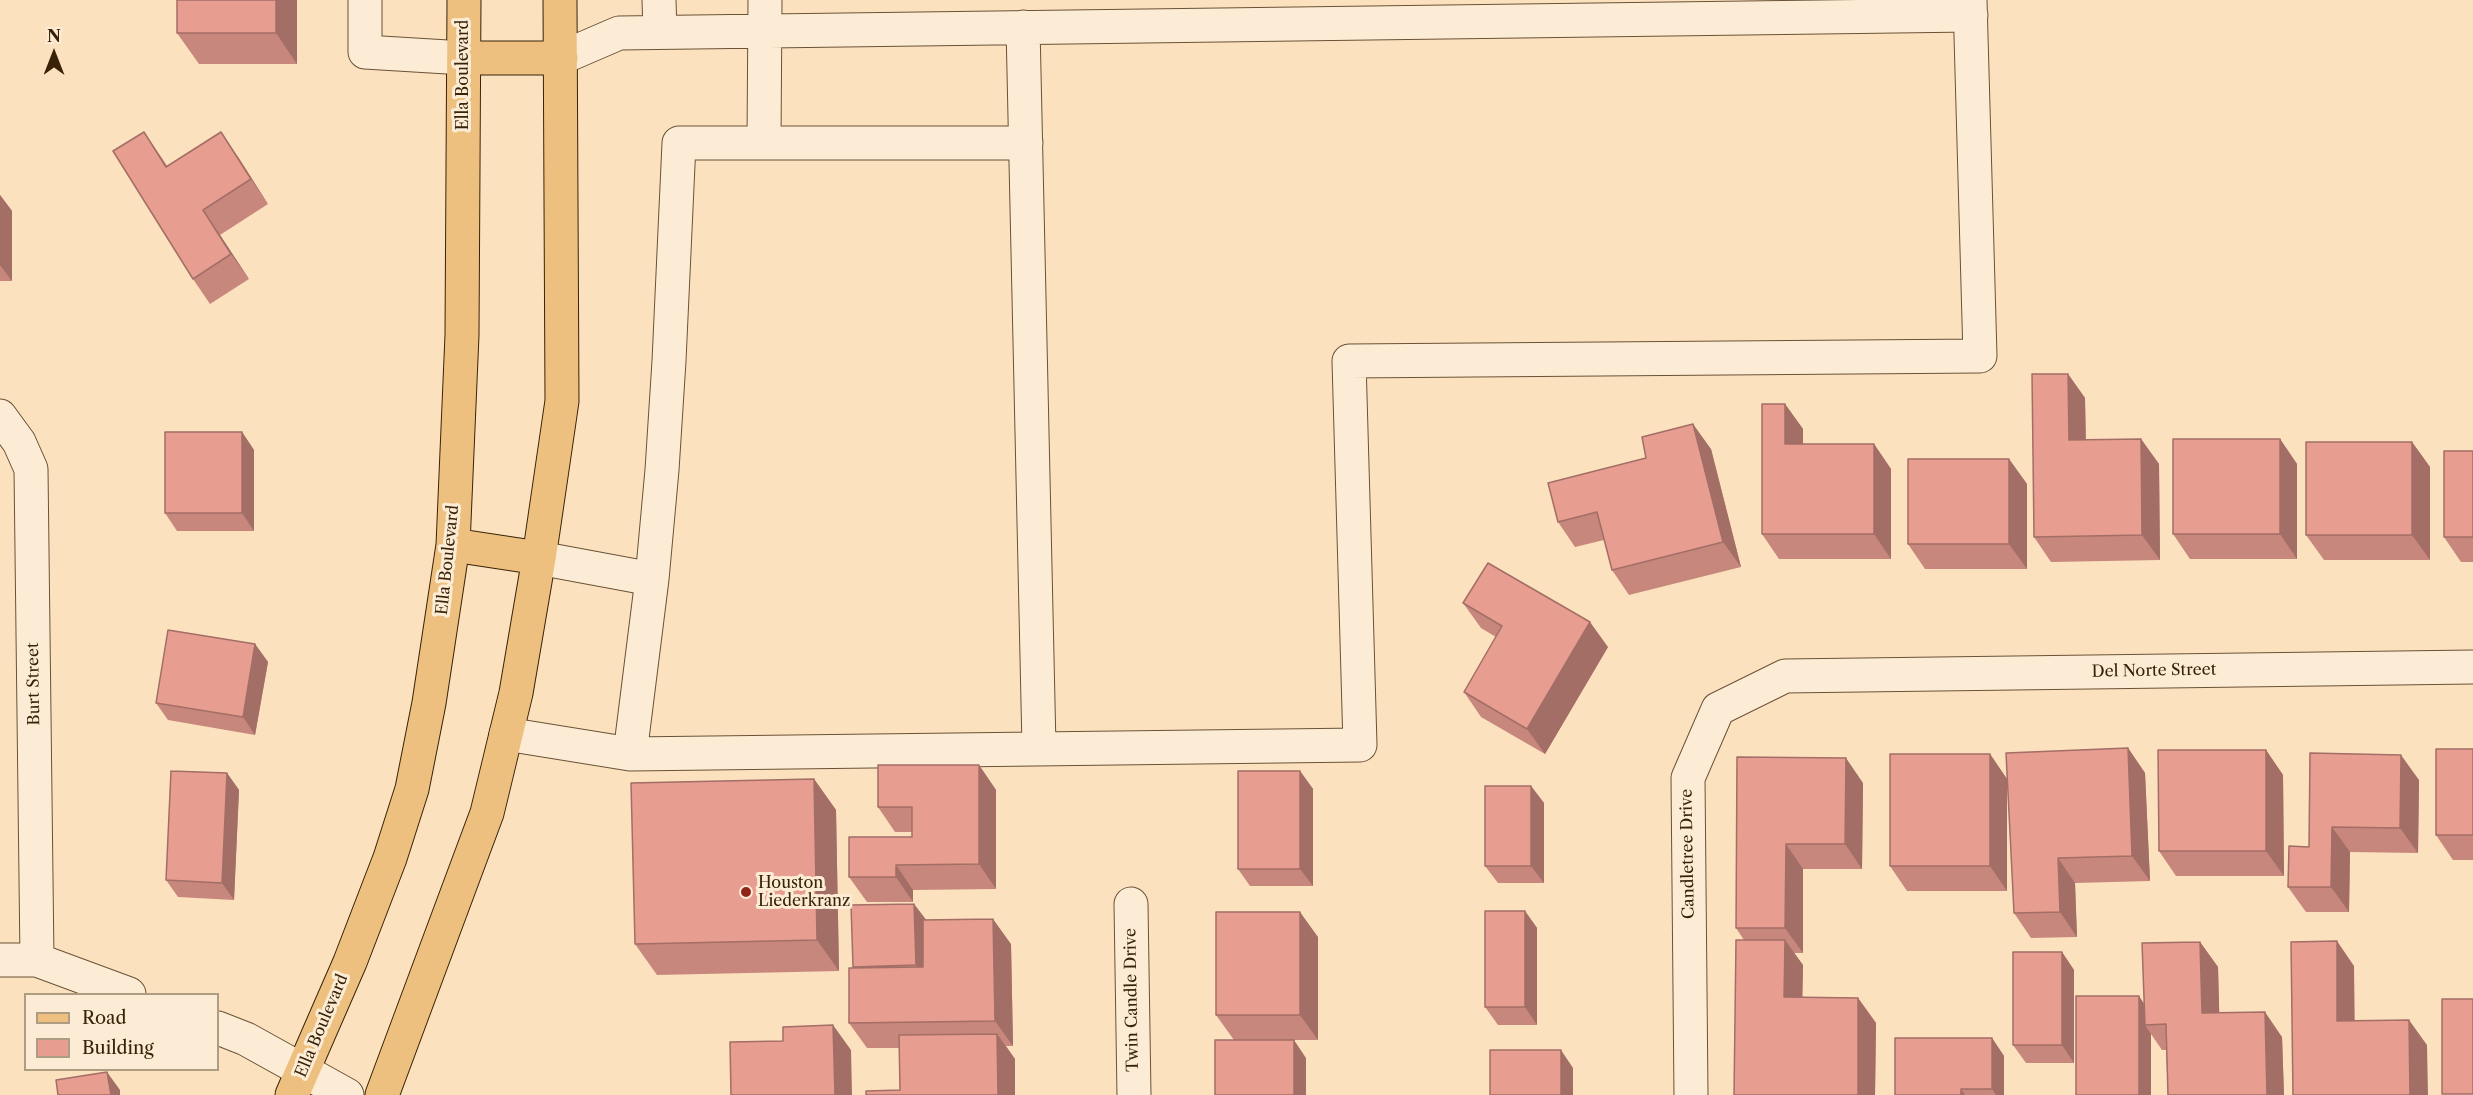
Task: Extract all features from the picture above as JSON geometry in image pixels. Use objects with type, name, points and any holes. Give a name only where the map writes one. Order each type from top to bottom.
[{"type":"main road","name":"Ella Boulevard","points":[[298,1082],[390,858],[412,789],[429,703],[453,545],[462,335],[464,0]]},
{"type":"main road","points":[[382,1095],[487,813],[506,734],[539,558],[562,401],[560,0]]},
{"type":"main road","points":[[464,58],[561,58]]},
{"type":"main road","points":[[453,545],[539,558]]},
{"type":"street","points":[[365,0],[365,52],[464,58]]},
{"type":"street","points":[[659,0],[660,32]]},
{"type":"street","points":[[506,734],[630,754],[1039,747],[1360,745],[1349,361],[1980,356],[1970,8],[1023,27],[765,15],[660,32],[619,33],[561,58]]},
{"type":"street","points":[[764,143],[765,15]]},
{"type":"street","points":[[1023,27],[1039,747]]},
{"type":"street","points":[[630,754],[652,579],[669,361],[679,143],[1026,143]]},
{"type":"street","name":"Burt Street","points":[[0,416],[19,442],[31,469],[37,960]]},
{"type":"street","points":[[539,558],[652,579]]},
{"type":"street","name":"Del Norte Street","points":[[1836,675],[2473,667]]},
{"type":"street","name":"Candletree Drive","points":[[1691,1095],[1688,778],[1718,709],[1785,676],[1836,675]]},
{"type":"street","name":"Twin Candle Drive","points":[[1131,904],[1134,1095]]},
{"type":"street","points":[[0,960],[37,960],[126,993]]},
{"type":"street","points":[[219,1028],[246,1039],[298,1082],[347,1095]]},
{"type":"building","points":[[177,0],[276,0],[276,33],[177,33]]},
{"type":"building","points":[[144,132],[166,167],[221,132],[251,179],[203,210],[231,254],[193,279],[113,151]]},
{"type":"building","points":[[2032,374],[2068,374],[2069,440],[2141,439],[2142,535],[2034,537]]},
{"type":"building","points":[[1762,404],[1785,404],[1785,444],[1874,444],[1874,534],[1762,534]]},
{"type":"building","points":[[1693,424],[1723,542],[1612,570],[1597,512],[1558,522],[1548,483],[1646,458],[1642,437]]},
{"type":"building","points":[[165,432],[242,432],[242,513],[165,513]]},
{"type":"building","points":[[2173,439],[2280,439],[2280,534],[2173,534]]},
{"type":"building","points":[[2306,442],[2412,442],[2412,535],[2306,535]]},
{"type":"building","points":[[2444,451],[2473,451],[2473,537],[2444,537]]},
{"type":"building","points":[[1908,459],[2009,459],[2009,544],[1908,544]]},
{"type":"building","points":[[1488,563],[1590,622],[1527,729],[1464,692],[1502,626],[1463,603]]},
{"type":"building","points":[[168,630],[255,644],[243,717],[156,703]]},
{"type":"building","points":[[2128,748],[2132,856],[2058,858],[2060,912],[2014,913],[2006,753]]},
{"type":"building","points":[[2436,749],[2473,749],[2473,835],[2436,835]]},
{"type":"building","points":[[2158,750],[2266,750],[2266,851],[2159,851]]},
{"type":"building","points":[[2310,753],[2401,755],[2400,828],[2332,827],[2331,887],[2288,887],[2289,846],[2309,847]]},
{"type":"building","points":[[1890,754],[1990,754],[1990,866],[1890,866]]},
{"type":"building","points":[[1737,757],[1846,758],[1845,844],[1786,844],[1785,928],[1736,928]]},
{"type":"building","points":[[878,765],[979,765],[979,864],[896,865],[896,877],[849,877],[849,837],[912,837],[912,807],[878,807]]},
{"type":"building","points":[[171,771],[227,773],[222,883],[166,880]]},
{"type":"building","points":[[1238,771],[1300,771],[1300,869],[1238,869]]},
{"type":"building","name":"Houston Liederkranz","points":[[814,779],[817,940],[635,944],[631,783]]},
{"type":"building","points":[[1485,786],[1531,786],[1531,866],[1485,866]]},
{"type":"building","points":[[914,904],[916,965],[853,967],[851,905]]},
{"type":"building","points":[[1485,911],[1525,911],[1525,1007],[1485,1007]]},
{"type":"building","points":[[1216,912],[1300,912],[1300,1015],[1216,1015]]},
{"type":"building","points":[[993,919],[995,1021],[849,1023],[849,968],[923,967],[923,920]]},
{"type":"building","points":[[1736,940],[1785,940],[1784,997],[1858,998],[1858,1095],[1734,1095]]},
{"type":"building","points":[[2337,941],[2337,1021],[2409,1020],[2410,1095],[2293,1095],[2291,942]]},
{"type":"building","points":[[2200,942],[2202,1013],[2265,1012],[2267,1095],[2168,1095],[2166,1024],[2145,1025],[2142,943]]},
{"type":"building","points":[[2013,952],[2062,952],[2062,1045],[2013,1045]]},
{"type":"building","points":[[2076,996],[2139,996],[2139,1095],[2076,1095]]},
{"type":"building","points":[[2442,999],[2473,999],[2473,1094],[2442,1094]]},
{"type":"building","points":[[833,1025],[835,1095],[731,1095],[730,1042],[783,1041],[783,1027]]},
{"type":"building","points":[[997,1034],[998,1095],[866,1095],[866,1091],[900,1090],[899,1035]]},
{"type":"building","points":[[1895,1038],[1992,1038],[1992,1089],[1961,1089],[1961,1095],[1895,1095]]},
{"type":"building","points":[[1215,1040],[1294,1040],[1294,1095],[1215,1095]]},
{"type":"building","points":[[1490,1050],[1561,1050],[1561,1095],[1490,1095]]},
{"type":"building","points":[[107,1072],[111,1095],[58,1095],[56,1080]]},
{"type":"place","name":"Houston Liederkranz","points":[[746,892]]}]
